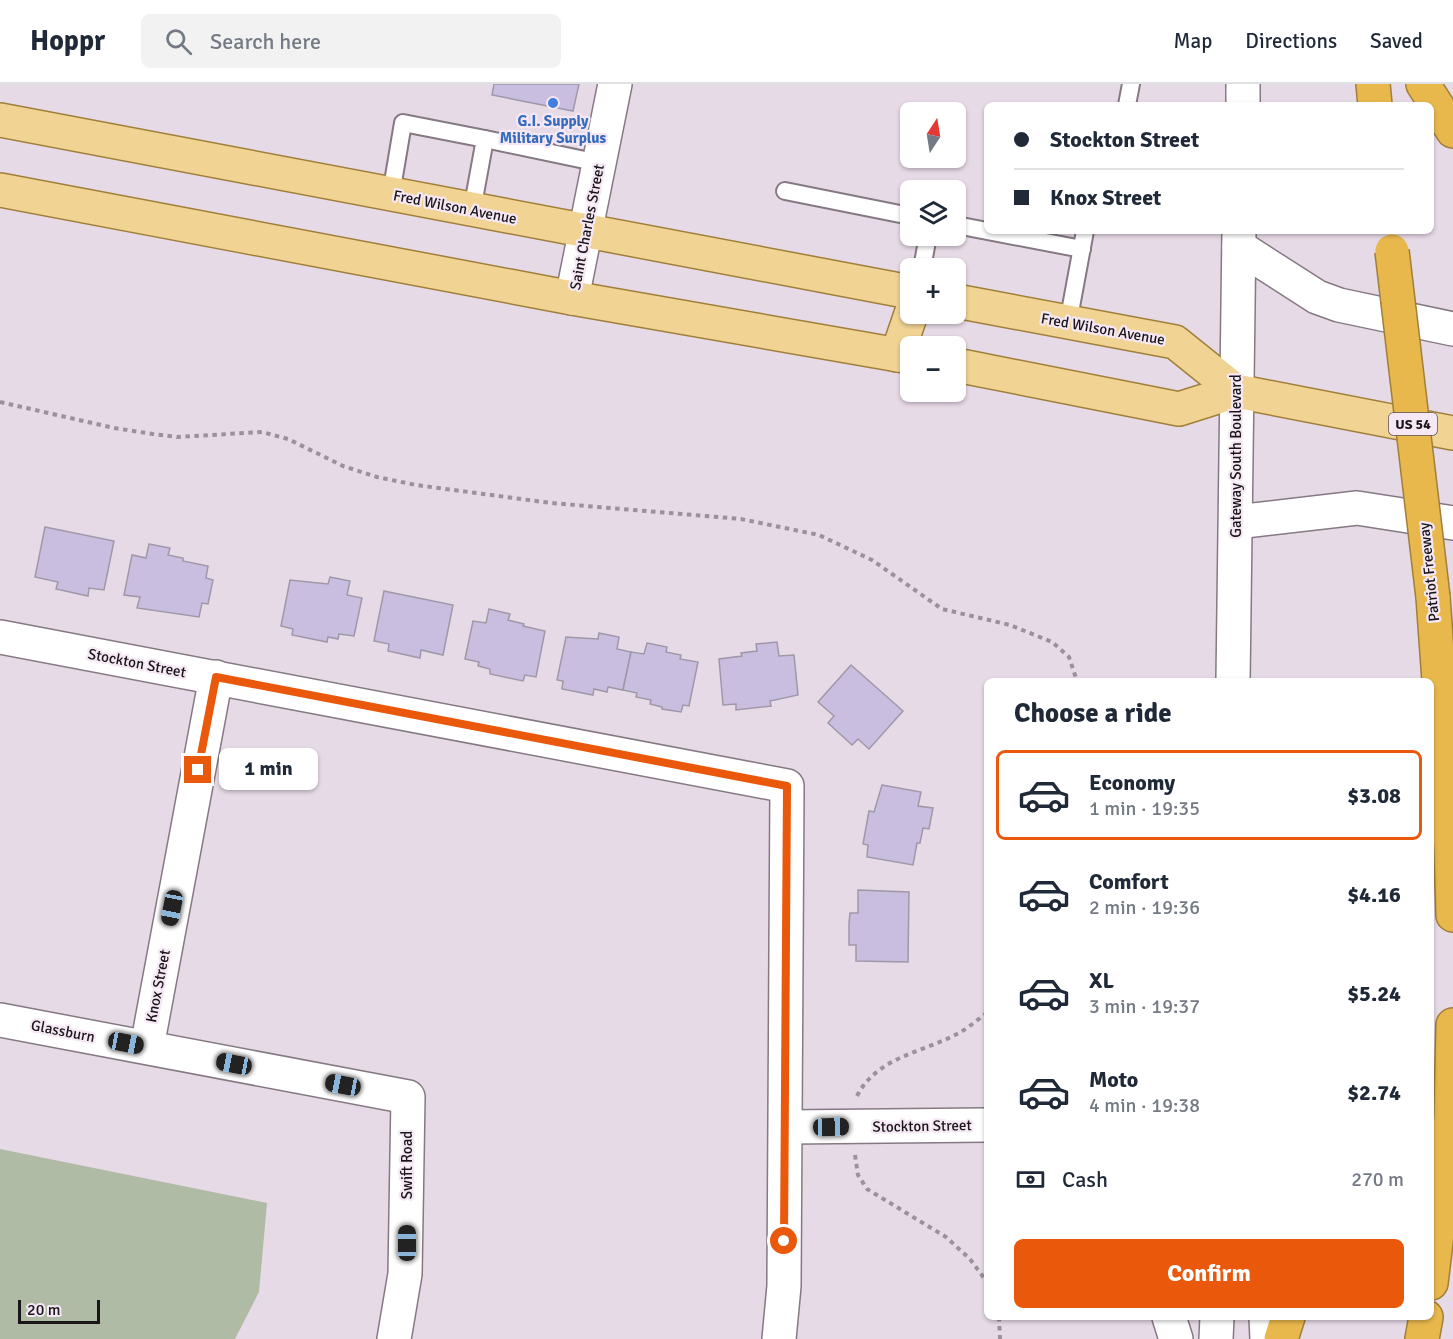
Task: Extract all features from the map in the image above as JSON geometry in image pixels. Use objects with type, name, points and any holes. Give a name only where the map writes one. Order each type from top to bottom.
[{"type":"highway","points":[[1373,84],[1375,102]]},
{"type":"highway","points":[[1424,84],[1453,131]]},
{"type":"highway","name":"Patriot Freeway","points":[[1391,241],[1433,597],[1451,848],[1453,915]]},
{"type":"highway","points":[[1434,1038],[1453,1012]]},
{"type":"highway","points":[[1434,1258],[1451,1118],[1453,1025]]},
{"type":"highway","points":[[1281,1339],[1287,1320]]},
{"type":"highway","points":[[1422,1339],[1425,1320]]},
{"type":"main road","name":"Fred Wilson Avenue","points":[[0,120],[900,290]]},
{"type":"main road","points":[[0,190],[572,298],[900,355]]},
{"type":"main road","name":"Fred Wilson Avenue","points":[[966,303],[1175,342],[1236,391],[1453,433]]},
{"type":"main road","name":"Fred Wilson Avenue","points":[[966,367],[1179,409],[1236,391]]},
{"type":"street","name":"Saint Charles Street","points":[[572,298],[615,84]]},
{"type":"street","points":[[1242,102],[1243,84]]},
{"type":"street","points":[[1239,239],[1317,297],[1453,329]]},
{"type":"street","name":"Gateway South Boulevard","points":[[1233,678],[1239,239]]},
{"type":"street","points":[[1236,522],[1357,508],[1453,523]]},
{"type":"street","name":"Stockton Street","points":[[0,637],[787,786],[784,1286],[779,1339]]},
{"type":"street","name":"Knox Street","points":[[147,1047],[216,677]]},
{"type":"street","name":"Glassburn","points":[[0,1020],[408,1097]]},
{"type":"street","name":"Swift Road","points":[[394,1339],[405,1274],[408,1097]]},
{"type":"street","name":"Stockton Street","points":[[786,1127],[984,1125]]},
{"type":"street","points":[[1170,1320],[1176,1339]]},
{"type":"street","points":[[1216,1339],[1217,1320]]},
{"type":"street","points":[[1266,1320],[1267,1339]]},
{"type":"lane","points":[[1128,102],[1131,84]]},
{"type":"lane","points":[[391,194],[403,123],[599,163]]},
{"type":"lane","points":[[472,210],[485,139]]},
{"type":"lane","points":[[785,191],[900,214]]},
{"type":"lane","points":[[966,227],[984,230]]},
{"type":"lane","points":[[1003,234],[1082,249]]},
{"type":"lane","points":[[1068,323],[1084,234]]},
{"type":"path","points":[[0,402],[114,428],[177,437],[262,432],[288,439],[343,466],[377,477],[416,485],[551,503],[741,519],[809,532],[850,548],[872,560],[942,609],[1010,625],[1052,642],[1069,657],[1076,678]]},
{"type":"path","points":[[999,1320],[1000,1339]]},
{"type":"green space","points":[[0,1149],[267,1203],[259,1292],[235,1339],[0,1339]]},
{"type":"building","name":"G.I. Supply Military Surplus","points":[[494,84],[579,84],[573,111],[492,95]]},
{"type":"building","points":[[45,527],[114,541],[104,590],[89,588],[88,596],[56,589],[58,582],[35,577]]},
{"type":"building","points":[[149,544],[170,548],[168,555],[183,558],[183,561],[208,566],[206,578],[213,580],[208,604],[202,603],[199,617],[137,608],[140,597],[124,595],[132,555],[146,558]]},
{"type":"building","points":[[330,577],[350,581],[347,595],[362,598],[354,636],[339,634],[338,639],[328,637],[327,642],[292,635],[293,629],[281,626],[290,580],[328,584]]},
{"type":"building","points":[[384,591],[453,605],[443,655],[421,650],[420,658],[388,651],[389,644],[374,641]]},
{"type":"building","points":[[489,609],[510,614],[508,620],[524,624],[523,626],[545,631],[536,677],[525,675],[523,681],[490,674],[490,669],[478,666],[479,662],[465,659],[473,621],[486,623]]},
{"type":"building","points":[[599,633],[619,637],[617,649],[631,652],[623,690],[608,687],[607,692],[594,689],[593,695],[562,689],[563,681],[557,680],[566,637],[598,639]]},
{"type":"building","points":[[777,642],[779,656],[794,655],[798,695],[770,701],[771,706],[736,710],[736,704],[723,705],[719,659],[742,656],[741,653],[757,651],[756,644]]},
{"type":"building","points":[[647,643],[667,647],[666,652],[681,655],[680,659],[698,662],[689,706],[683,705],[681,712],[662,709],[662,707],[650,704],[651,700],[636,697],[637,693],[623,690],[631,652],[644,654]]},
{"type":"building","points":[[851,665],[903,711],[869,749],[858,739],[852,745],[828,723],[834,716],[818,702]]},
{"type":"building","points":[[882,785],[921,792],[918,806],[933,808],[929,829],[923,828],[920,843],[917,843],[913,865],[867,857],[868,845],[863,844],[869,811],[874,812]]},
{"type":"building","points":[[858,890],[909,892],[908,962],[856,961],[856,945],[849,945],[849,923],[850,913],[858,913]]},
{"type":"place","name":"G.I. Supply Military Surplus","points":[[553,103]]},
{"type":"route","points":[[198,770],[216,677],[787,786],[784,1241]]}]
